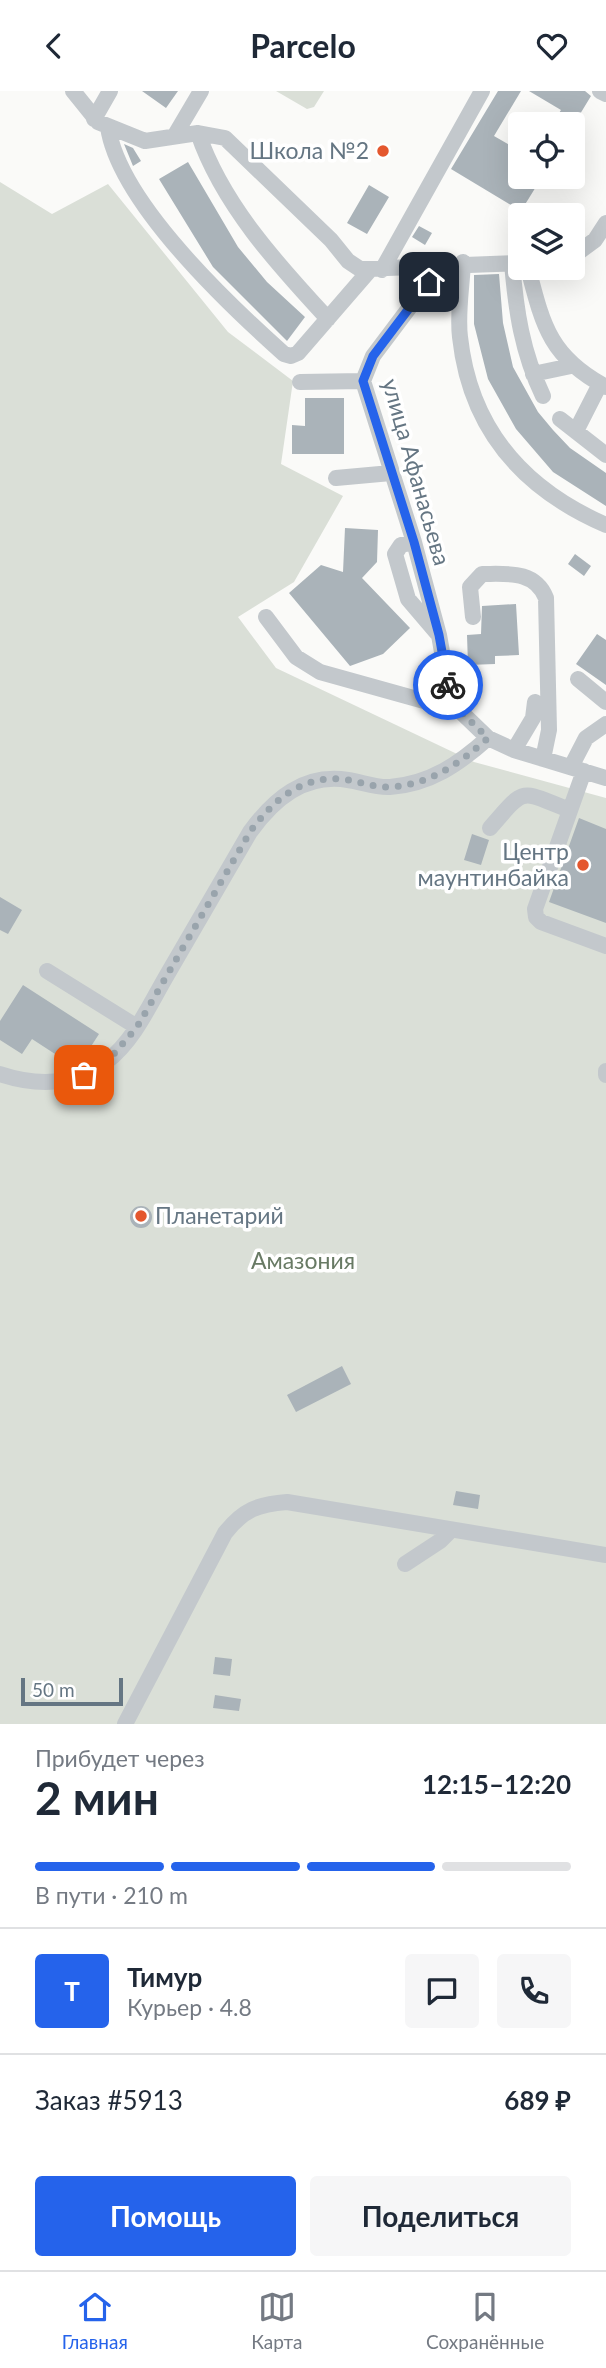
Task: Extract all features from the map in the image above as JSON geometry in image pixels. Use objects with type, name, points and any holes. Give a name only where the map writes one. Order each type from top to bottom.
[{"type":"street","points":[[101,123],[110,91]]},
{"type":"street","points":[[175,135],[201,91]]},
{"type":"street","points":[[74,92],[101,123],[130,187],[195,266],[284,354],[292,356],[298,353],[376,270],[482,91]]},
{"type":"street","points":[[600,91],[606,95]]},
{"type":"street","points":[[101,123],[145,141],[198,133],[225,138],[331,240],[348,261],[376,270],[463,262],[508,264]]},
{"type":"street","points":[[198,133],[221,179],[252,230],[328,319]]},
{"type":"street","points":[[585,247],[595,240],[606,223]]},
{"type":"street","points":[[463,262],[460,336],[469,386],[484,423],[511,461],[543,490],[606,525]]},
{"type":"street","name":"улица Афанасьева","points":[[443,263],[373,356],[363,381],[414,542],[439,635],[449,692],[460,711],[488,738],[514,750],[606,778]]},
{"type":"street","points":[[519,280],[518,326],[543,396]]},
{"type":"street","points":[[526,280],[561,355],[571,366],[603,385],[576,431]]},
{"type":"street","points":[[533,374],[571,366]]},
{"type":"street","points":[[300,382],[363,381]]},
{"type":"street","points":[[560,419],[606,455]]},
{"type":"street","points":[[336,478],[391,473]]},
{"type":"street","points":[[472,617],[470,587],[482,575],[520,574],[542,588],[546,598],[549,730],[543,759]]},
{"type":"street","points":[[265,617],[296,657],[320,672],[460,711]]},
{"type":"street","points":[[578,679],[606,702]]},
{"type":"street","points":[[514,750],[533,718],[535,702]]},
{"type":"street","points":[[606,724],[586,738],[570,810],[535,909],[536,917],[541,922],[606,946]]},
{"type":"street","points":[[0,1074],[22,1082],[55,1083],[84,1075],[107,1062],[137,1027],[250,832],[267,808],[284,793],[330,779],[387,788],[411,784],[457,765],[488,738]]},
{"type":"street","points":[[490,828],[518,796],[526,794],[570,810]]},
{"type":"street","points":[[47,971],[137,1027]]},
{"type":"street","points":[[125,1724],[225,1533],[238,1516],[264,1504],[287,1502],[606,1555]]},
{"type":"street","points":[[405,1564],[451,1530]]},
{"type":"green space","points":[[276,91],[324,91],[314,107],[307,109]]},
{"type":"green space","name":"Амазония","points":[[0,182],[52,214],[108,184],[228,332],[293,381],[281,464],[343,496],[294,582],[238,617],[276,668],[474,762],[606,798],[606,1724],[0,1724]]},
{"type":"building","points":[[142,91],[178,91],[166,108]]},
{"type":"building","points":[[498,91],[521,91],[494,136],[508,144],[508,189],[535,189],[526,203],[508,203],[451,169]]},
{"type":"building","points":[[529,91],[585,91],[591,96],[581,112],[560,112],[561,110]]},
{"type":"building","points":[[124,144],[133,148],[141,161],[133,166]]},
{"type":"building","points":[[188,162],[238,247],[267,282],[305,317],[287,341],[213,267],[159,179]]},
{"type":"building","points":[[369,185],[389,197],[367,234],[347,223]]},
{"type":"building","points":[[419,226],[432,233],[425,245],[412,237]]},
{"type":"building","points":[[499,274],[503,323],[513,367],[538,412],[553,430],[570,448],[606,473],[606,506],[553,472],[516,429],[488,379],[474,324],[474,275]]},
{"type":"building","points":[[305,398],[344,398],[344,454],[292,454],[292,425],[305,426]]},
{"type":"building","points":[[345,528],[378,530],[377,562],[362,578],[410,628],[383,654],[350,666],[289,593],[321,565],[343,572]]},
{"type":"building","points":[[575,554],[591,566],[584,576],[568,564]]},
{"type":"building","points":[[516,604],[519,655],[495,656],[495,664],[468,665],[467,635],[481,634],[482,606]]},
{"type":"building","points":[[597,634],[606,640],[606,685],[576,664]]},
{"type":"building","name":"Центр маунтинбайка","points":[[579,818],[606,829],[606,923],[549,902]]},
{"type":"building","points":[[472,834],[489,840],[481,865],[464,860]]},
{"type":"building","points":[[0,897],[22,910],[8,934],[0,930]]},
{"type":"building","points":[[23,985],[99,1034],[79,1065],[75,1067],[32,1039],[22,1054],[0,1040],[0,1021]]},
{"type":"building","name":"Планетарий","points":[[141,1206],[149,1209],[152,1217],[149,1225],[141,1228],[133,1225],[130,1217],[133,1209]]},
{"type":"building","points":[[342,1366],[351,1384],[296,1412],[287,1395]]},
{"type":"building","points":[[456,1491],[480,1495],[478,1509],[453,1505]]},
{"type":"building","points":[[215,1657],[232,1659],[230,1676],[213,1674]]},
{"type":"building","points":[[215,1695],[241,1699],[239,1711],[213,1708]]},
{"type":"way so far","points":[[84,1075],[107,1062],[137,1027],[250,832],[267,808],[284,793],[330,779],[387,788],[411,784],[441,774],[457,765],[488,738],[460,711],[448,685]]},
{"type":"place","name":"Школа №2","points":[[383,151]]},
{"type":"place","name":"Центр маунтинбайка","points":[[583,865]]},
{"type":"place","name":"Планетарий","points":[[141,1216]]},
{"type":"route","points":[[429,282],[373,356],[365,369],[363,381],[414,542],[439,635],[448,685]]}]
